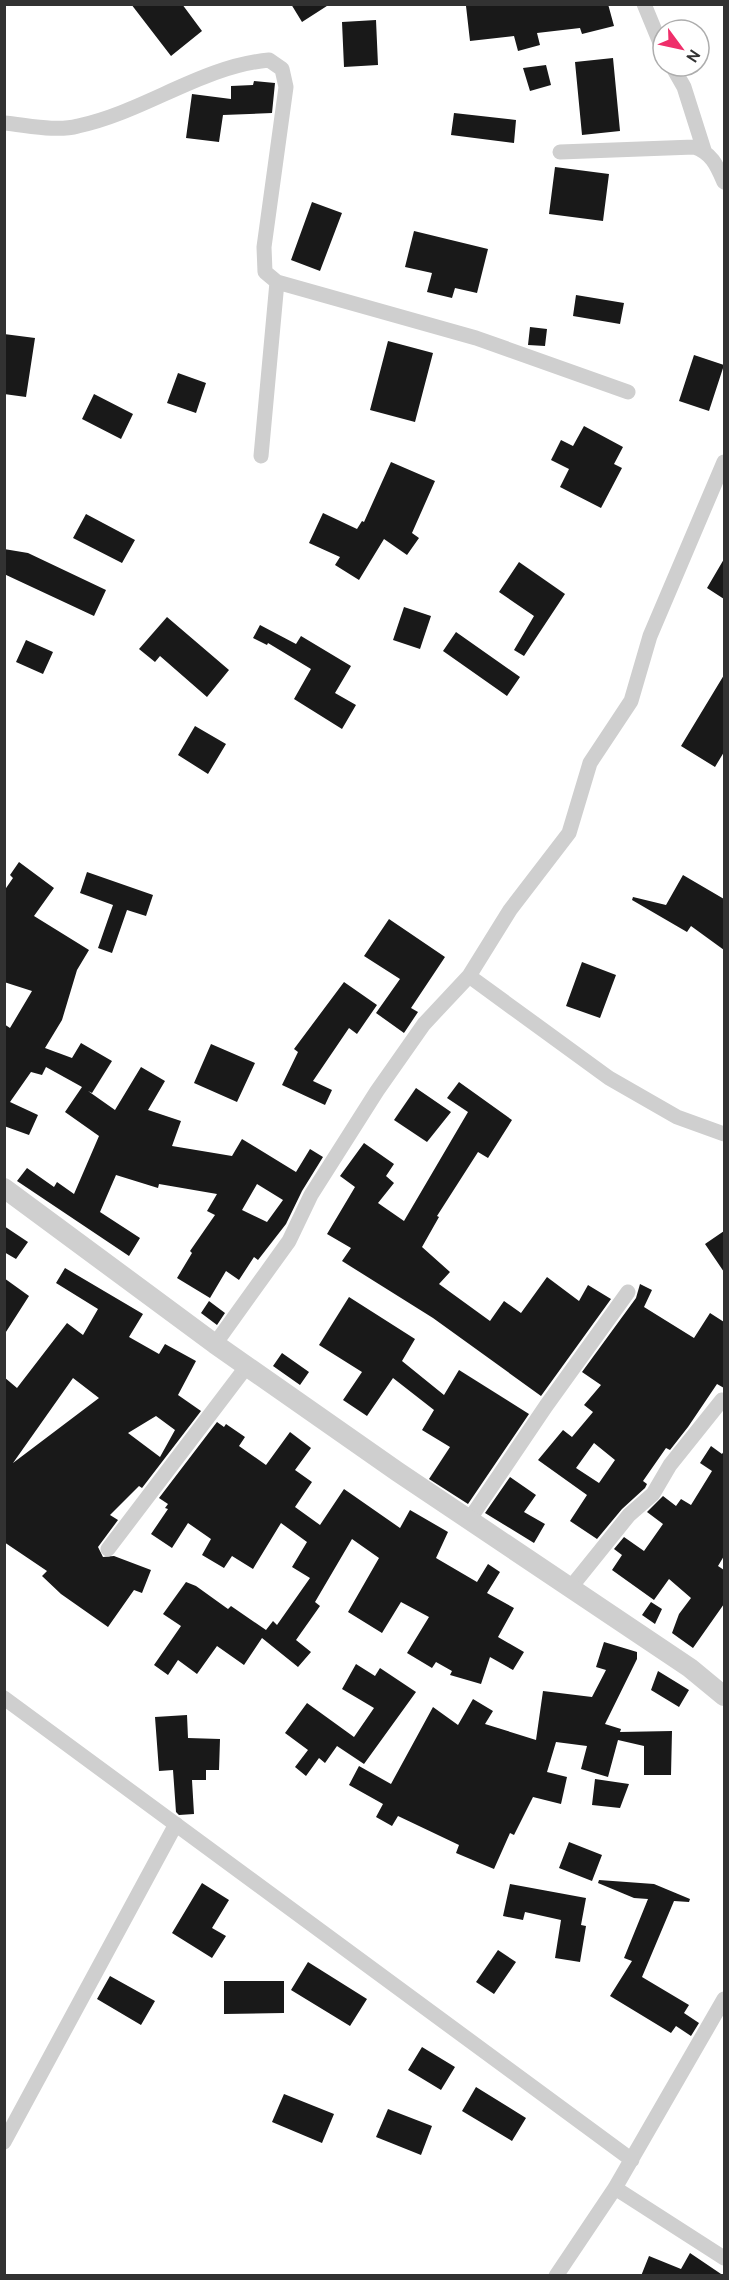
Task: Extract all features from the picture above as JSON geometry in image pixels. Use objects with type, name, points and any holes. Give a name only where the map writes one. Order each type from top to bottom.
[{"type":"street","points":[[644,4],[651,21]]},
{"type":"street","points":[[4,123],[75,127],[118,115],[222,71],[249,62],[269,60],[282,69],[286,87],[264,247],[265,272],[277,282],[476,338],[628,392]]},
{"type":"street","points":[[679,78],[684,87],[704,150]]},
{"type":"street","points":[[560,152],[694,147],[704,150],[715,160],[724,182]]},
{"type":"street","points":[[261,456],[277,282]]},
{"type":"street","points":[[215,1344],[289,1241],[311,1195],[377,1091],[424,1023],[469,976],[510,910],[569,833],[579,806],[590,763],[631,701],[650,636],[724,462]]},
{"type":"street","points":[[469,976],[609,1078],[677,1117],[724,1134]]},
{"type":"street","points":[[6,1193],[215,1344],[469,1520],[690,1668],[724,1696]]},
{"type":"street","points":[[469,1520],[546,1406],[628,1292]]},
{"type":"street","points":[[108,1549],[247,1366]]},
{"type":"street","points":[[571,1587],[628,1515],[653,1494],[670,1465],[722,1400]]},
{"type":"street","points":[[4,1698],[632,2160]]},
{"type":"street","points":[[4,2142],[176,1824]]},
{"type":"street","points":[[556,2276],[632,2160],[724,1999]]},
{"type":"street","points":[[615,2188],[724,2258]]},
{"type":"building","points":[[131,4],[182,4],[202,31],[171,56]]},
{"type":"building","points":[[291,4],[330,4],[302,22]]},
{"type":"building","points":[[477,4],[608,4],[614,26],[582,34],[580,28],[537,33],[540,45],[518,51],[514,36],[470,41],[466,6]]},
{"type":"building","points":[[376,20],[378,65],[344,67],[342,22]]},
{"type":"building","points":[[613,58],[620,131],[582,135],[575,62]]},
{"type":"building","points":[[546,65],[551,85],[530,91],[523,68]]},
{"type":"building","points":[[254,81],[275,83],[272,113],[223,115],[219,142],[186,138],[192,94],[231,99],[231,86],[253,85]]},
{"type":"building","points":[[454,113],[516,120],[514,143],[451,135]]},
{"type":"building","points":[[555,167],[609,174],[603,221],[549,214]]},
{"type":"building","points":[[312,202],[342,213],[320,271],[291,260]]},
{"type":"building","points":[[414,231],[488,249],[477,293],[455,288],[452,298],[427,292],[432,273],[405,267]]},
{"type":"building","points":[[576,295],[624,303],[620,324],[573,316]]},
{"type":"building","points":[[530,327],[547,329],[545,346],[528,345]]},
{"type":"building","points":[[4,334],[35,338],[26,397],[4,394]]},
{"type":"building","points":[[388,341],[433,353],[415,422],[370,410]]},
{"type":"building","points":[[694,355],[724,365],[709,411],[679,401]]},
{"type":"building","points":[[178,373],[206,383],[196,413],[167,403]]},
{"type":"building","points":[[94,394],[133,414],[121,439],[82,419]]},
{"type":"building","points":[[584,426],[623,447],[614,464],[622,468],[601,508],[560,487],[569,469],[551,460],[561,440],[573,446]]},
{"type":"building","points":[[391,462],[435,481],[412,533],[419,538],[407,555],[384,539],[359,580],[335,565],[340,557],[309,543],[323,513],[357,529],[362,521],[364,522]]},
{"type":"building","points":[[86,514],[135,540],[122,563],[73,538]]},
{"type":"building","points":[[4,549],[28,553],[106,590],[94,616],[4,574]]},
{"type":"building","points":[[724,559],[724,599],[707,588]]},
{"type":"building","points":[[519,562],[565,594],[524,656],[514,650],[534,616],[499,592]]},
{"type":"building","points":[[404,607],[431,616],[420,649],[393,640]]},
{"type":"building","points":[[167,617],[229,670],[207,697],[160,656],[155,662],[139,649]]},
{"type":"building","points":[[260,625],[296,644],[301,636],[351,666],[335,693],[356,705],[342,729],[294,699],[311,669],[268,643],[267,645],[253,638]]},
{"type":"building","points":[[456,632],[520,677],[507,696],[443,651]]},
{"type":"building","points":[[26,640],[53,652],[43,674],[16,662]]},
{"type":"building","points":[[724,675],[724,752],[715,767],[681,746]]},
{"type":"building","points":[[195,726],[226,744],[208,774],[178,755]]},
{"type":"building","points":[[19,862],[54,888],[34,916],[89,950],[77,970],[62,1020],[45,1048],[72,1058],[81,1043],[112,1061],[92,1093],[88,1091],[115,1110],[141,1067],[165,1081],[148,1110],[181,1121],[172,1146],[232,1156],[242,1139],[296,1172],[310,1149],[323,1157],[302,1191],[286,1224],[258,1260],[254,1257],[239,1280],[226,1271],[210,1298],[177,1278],[192,1253],[190,1251],[215,1215],[207,1211],[217,1194],[159,1184],[158,1188],[116,1175],[100,1212],[140,1238],[129,1256],[17,1181],[27,1168],[54,1187],[57,1182],[74,1194],[99,1136],[65,1112],[82,1087],[46,1067],[42,1075],[31,1072],[10,1102],[38,1115],[29,1135],[4,1126],[4,1024],[10,1028],[32,991],[4,982],[4,891],[13,878],[10,875]],"holes":[[[257,1184],[283,1200],[267,1222],[242,1210]]]},
{"type":"building","points":[[87,872],[153,895],[146,916],[127,910],[112,953],[98,948],[113,905],[80,893]]},
{"type":"building","points":[[683,875],[724,899],[724,950],[691,926],[687,932],[632,900],[633,897],[666,905]]},
{"type":"building","points":[[389,919],[445,957],[411,1008],[418,1012],[404,1033],[376,1013],[400,979],[364,956]]},
{"type":"building","points":[[582,962],[616,975],[600,1018],[566,1006]]},
{"type":"building","points":[[344,982],[377,1005],[357,1034],[349,1028],[313,1081],[332,1090],[325,1105],[282,1085],[298,1052],[294,1049]]},
{"type":"building","points":[[211,1044],[255,1063],[237,1102],[194,1083]]},
{"type":"building","points":[[459,1082],[512,1120],[488,1158],[478,1152],[437,1216],[439,1217],[422,1247],[450,1272],[439,1284],[490,1321],[504,1301],[521,1313],[547,1277],[579,1301],[588,1285],[611,1299],[541,1396],[433,1318],[342,1261],[351,1248],[327,1234],[355,1187],[340,1176],[364,1143],[394,1164],[386,1176],[394,1183],[378,1203],[404,1221],[468,1112],[447,1098]]},
{"type":"building","points":[[416,1088],[451,1112],[427,1142],[394,1120]]},
{"type":"building","points":[[4,1226],[28,1242],[16,1259],[4,1252]]},
{"type":"building","points":[[724,1231],[724,1272],[705,1244]]},
{"type":"building","points":[[65,1268],[143,1314],[129,1337],[159,1354],[165,1344],[196,1361],[178,1395],[201,1411],[142,1488],[139,1486],[110,1515],[118,1520],[98,1547],[103,1557],[114,1556],[151,1570],[142,1593],[134,1590],[108,1627],[61,1594],[42,1576],[47,1571],[4,1542],[4,1377],[17,1388],[67,1323],[83,1335],[98,1309],[56,1283]],"holes":[[[73,1378],[99,1398],[13,1463]],[[156,1416],[175,1430],[160,1457],[128,1433]]]},
{"type":"building","points":[[4,1278],[29,1296],[4,1335]]},
{"type":"building","points":[[640,1284],[652,1290],[644,1307],[694,1338],[710,1313],[724,1322],[724,1388],[717,1384],[688,1427],[670,1450],[666,1448],[643,1481],[647,1484],[645,1488],[622,1509],[597,1539],[570,1521],[587,1495],[538,1460],[563,1430],[572,1437],[593,1412],[584,1405],[601,1385],[582,1372],[636,1298]],"holes":[[[594,1443],[615,1460],[599,1483],[576,1468]]]},
{"type":"building","points":[[349,1297],[415,1339],[402,1361],[444,1395],[459,1370],[529,1414],[468,1504],[429,1479],[450,1447],[422,1430],[434,1410],[393,1378],[367,1416],[343,1400],[362,1372],[319,1345]]},
{"type":"building","points":[[209,1301],[225,1313],[217,1325],[201,1313]]},
{"type":"building","points":[[282,1353],[309,1372],[300,1385],[273,1366]]},
{"type":"building","points":[[217,1422],[224,1427],[226,1424],[245,1437],[239,1446],[266,1465],[290,1432],[311,1448],[295,1470],[312,1482],[295,1507],[320,1525],[344,1489],[400,1528],[410,1510],[448,1532],[436,1558],[477,1582],[488,1564],[500,1572],[487,1593],[514,1608],[498,1637],[524,1652],[513,1670],[490,1657],[481,1684],[450,1675],[452,1671],[436,1662],[432,1668],[407,1653],[429,1617],[401,1602],[382,1633],[348,1612],[379,1558],[352,1539],[315,1602],[320,1606],[296,1640],[311,1652],[298,1667],[262,1638],[244,1665],[217,1646],[197,1674],[178,1660],[168,1675],[154,1665],[181,1626],[163,1614],[186,1582],[196,1586],[228,1609],[231,1606],[266,1630],[273,1621],[277,1625],[310,1578],[292,1567],[307,1542],[281,1523],[253,1569],[232,1556],[224,1568],[202,1555],[211,1539],[188,1523],[172,1548],[151,1534],[168,1509],[165,1508],[168,1504],[159,1498]]},
{"type":"building","points":[[711,1446],[722,1454],[724,1451],[724,1556],[718,1566],[724,1570],[724,1604],[693,1648],[672,1633],[679,1614],[691,1598],[669,1579],[654,1600],[612,1570],[622,1555],[614,1549],[624,1537],[644,1551],[663,1524],[647,1512],[663,1496],[676,1506],[681,1499],[691,1505],[712,1471],[700,1463]]},
{"type":"building","points":[[510,1477],[536,1495],[524,1512],[545,1524],[534,1543],[485,1513]]},
{"type":"building","points":[[651,1602],[662,1609],[655,1624],[642,1615]]},
{"type":"building","points":[[604,1642],[637,1652],[637,1659],[605,1724],[621,1729],[620,1732],[672,1731],[671,1775],[644,1775],[644,1746],[618,1740],[608,1777],[581,1769],[587,1746],[556,1742],[547,1772],[567,1777],[561,1804],[533,1797],[514,1835],[510,1833],[494,1869],[456,1853],[459,1845],[398,1816],[392,1826],[376,1817],[383,1804],[349,1785],[359,1766],[391,1784],[433,1707],[458,1725],[473,1699],[493,1711],[485,1724],[536,1740],[543,1691],[592,1697],[606,1670],[596,1667]]},
{"type":"building","points":[[356,1664],[375,1676],[380,1668],[416,1692],[364,1764],[337,1746],[325,1763],[319,1758],[306,1776],[295,1767],[308,1750],[285,1733],[307,1703],[354,1737],[374,1708],[342,1689]]},
{"type":"building","points":[[658,1671],[689,1690],[679,1707],[651,1690]]},
{"type":"building","points":[[187,1715],[188,1738],[220,1739],[219,1770],[206,1770],[206,1780],[192,1780],[194,1814],[179,1815],[176,1812],[173,1770],[159,1771],[155,1717]]},
{"type":"building","points":[[595,1779],[629,1784],[620,1808],[592,1805]]},
{"type":"building","points":[[569,1842],[602,1855],[592,1881],[559,1868]]},
{"type":"building","points":[[599,1880],[654,1884],[690,1899],[689,1902],[674,1901],[642,1977],[689,2005],[684,2013],[699,2023],[691,2036],[676,2026],[671,2033],[610,1996],[632,1961],[624,1958],[648,1899],[634,1898],[598,1883]]},
{"type":"building","points":[[202,1883],[229,1900],[212,1928],[226,1936],[212,1958],[172,1933]]},
{"type":"building","points":[[510,1884],[586,1898],[581,1925],[586,1926],[580,1962],[555,1958],[561,1920],[525,1912],[523,1920],[503,1916]]},
{"type":"building","points":[[498,1950],[516,1962],[494,1994],[476,1982]]},
{"type":"building","points":[[308,1962],[367,1999],[350,2026],[291,1990]]},
{"type":"building","points":[[110,1976],[155,2001],[141,2025],[97,1999]]},
{"type":"building","points":[[224,1981],[284,1981],[284,2013],[224,2014]]},
{"type":"building","points":[[422,2047],[455,2067],[441,2090],[408,2070]]},
{"type":"building","points":[[476,2087],[526,2118],[512,2141],[462,2111]]},
{"type":"building","points":[[284,2094],[334,2114],[322,2143],[272,2122]]},
{"type":"building","points":[[388,2109],[432,2126],[421,2155],[376,2137]]},
{"type":"building","points":[[690,2253],[724,2276],[641,2276],[649,2256],[681,2269]]}]
